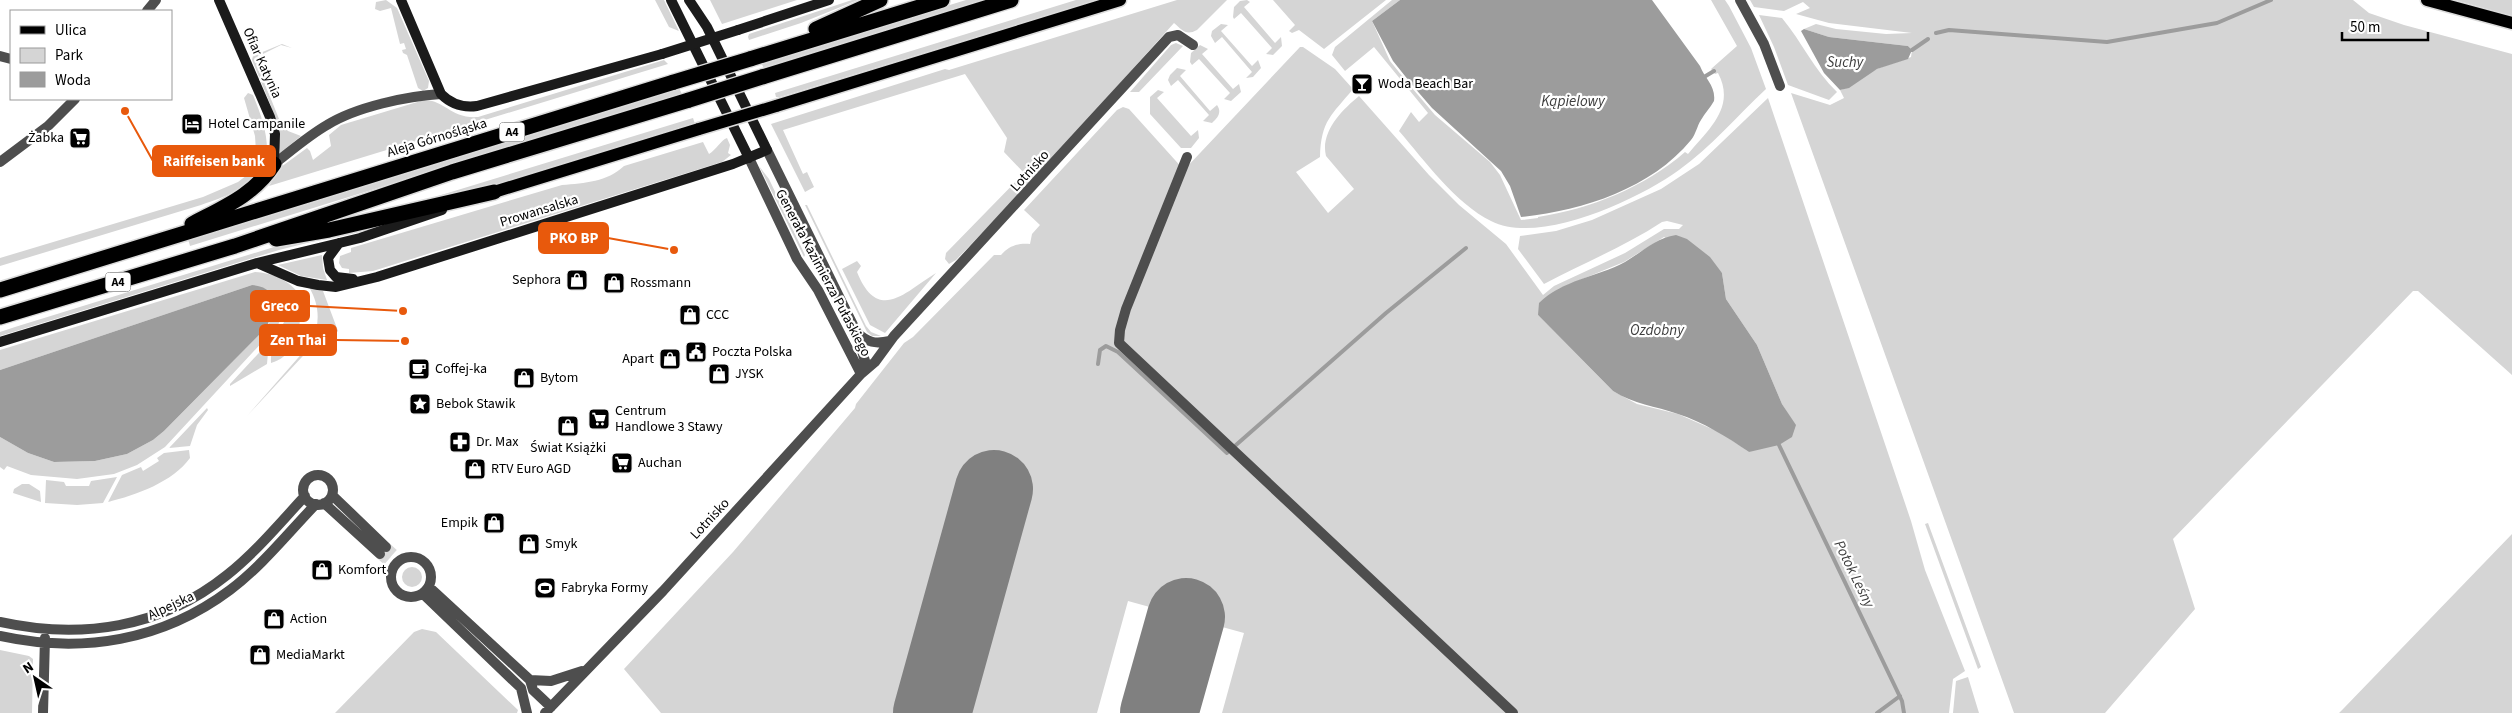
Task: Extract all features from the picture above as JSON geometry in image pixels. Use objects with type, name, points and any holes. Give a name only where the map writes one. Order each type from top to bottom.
[{"type":"highway","points":[[750,59],[880,0]]},
{"type":"highway","name":"Aleja Górnośląska","points":[[0,290],[942,0]]},
{"type":"highway","name":"A4","points":[[0,318],[235,246],[452,172],[1011,0]]},
{"type":"highway","points":[[156,242],[247,195],[264,180],[274,164]]},
{"type":"highway","points":[[235,246],[329,230],[494,192]]},
{"type":"main road","points":[[494,192],[1120,0]]},
{"type":"main road","points":[[2427,0],[2512,23]]},
{"type":"street","points":[[148,10],[156,0]]},
{"type":"street","name":"Ofiar Katynia","points":[[219,0],[270,117],[274,134],[274,164]]},
{"type":"street","points":[[274,164],[328,124],[366,109],[413,96],[441,94],[401,0]]},
{"type":"street","name":"Generała Kazimierza Pułaskiego","points":[[671,0],[797,259],[818,290],[862,374]]},
{"type":"street","name":"Generała Kazimierza Pułaskiego","points":[[689,0],[707,27],[856,331],[865,361],[862,374]]},
{"type":"street","name":"Aleja Górnośląska","points":[[441,94],[449,102],[477,106],[558,85],[662,54],[829,0]]},
{"type":"street","points":[[1740,0],[1764,44],[1780,86]]},
{"type":"street","name":"Lotnisko","points":[[548,710],[662,591],[875,362],[890,341],[1169,38],[1178,35],[1193,45]]},
{"type":"street","points":[[0,162],[43,130],[74,100]]},
{"type":"street","name":"Prowansalska","points":[[257,263],[298,282],[336,287],[377,277],[749,158],[768,150]]},
{"type":"street","points":[[1187,157],[1126,309],[1120,330],[1119,343],[1513,713]]},
{"type":"street","points":[[0,342],[257,263],[369,235],[494,192]]},
{"type":"street","points":[[340,243],[328,258],[332,274],[343,279],[361,280]]},
{"type":"street","points":[[856,331],[867,341],[876,343],[890,341]]},
{"type":"street","points":[[316,475],[330,480],[332,495],[383,550],[320,504],[305,496],[305,483],[316,475]]},
{"type":"street","points":[[320,504],[332,495]]},
{"type":"street","name":"Alpejska","points":[[0,622],[45,630],[76,631],[107,628],[144,620],[178,606],[227,575],[305,496]]},
{"type":"street","name":"Alpejska","points":[[0,636],[45,644],[66,645],[108,641],[144,633],[189,616],[230,590],[250,573],[320,504]]},
{"type":"street","points":[[412,557],[427,565],[432,576],[426,591],[410,597],[398,592],[391,580],[395,562],[412,557]]},
{"type":"street","points":[[426,591],[532,685],[548,710]]},
{"type":"street","points":[[426,591],[521,688],[527,713]]},
{"type":"street","points":[[43,713],[45,630]]},
{"type":"street","points":[[521,688],[561,679],[585,670]]},
{"type":"green space","points":[[386,0],[397,8],[429,81],[428,88],[423,91],[418,88],[407,55],[403,53],[402,50],[406,49],[404,43],[400,44],[391,8],[380,11],[375,9],[376,2]]},
{"type":"green space","points":[[655,0],[664,0],[679,31],[669,27]]},
{"type":"green space","points":[[710,0],[797,0],[722,24]]},
{"type":"green space","points":[[852,0],[858,0],[801,23],[749,40],[749,34]]},
{"type":"green space","points":[[966,0],[987,0],[764,68],[761,63]]},
{"type":"green space","points":[[1076,0],[1097,0],[776,97],[775,93]]},
{"type":"green space","points":[[1177,0],[1227,0],[1193,32],[1184,31],[1174,23],[1032,181],[956,260],[949,264],[945,259],[946,253],[1024,173],[1004,152],[1007,138],[965,74],[783,130],[803,174],[807,172],[814,187],[805,192],[771,124],[945,69],[949,70]]},
{"type":"green space","points":[[1247,0],[1250,2],[1244,7],[1275,43],[1281,37],[1282,46],[1273,55],[1266,54],[1272,48],[1241,13],[1234,19],[1233,17],[1234,7],[1240,1]]},
{"type":"green space","points":[[1273,0],[1386,0],[1324,49],[1299,30],[1292,33],[1289,31],[1295,25]]},
{"type":"green space","points":[[1392,0],[1400,0],[1372,21],[1390,61],[1435,115],[1490,162],[1500,175],[1521,220],[1538,218],[1577,208],[1616,195],[1652,176],[1685,152],[1688,154],[1704,136],[1718,117],[1724,96],[1723,85],[1718,73],[1715,74],[1711,69],[1737,46],[1711,0],[1725,0],[1729,6],[1751,48],[1766,89],[1691,161],[1640,194],[1588,216],[1561,223],[1535,228],[1512,227],[1491,221],[1465,204],[1441,180],[1399,131],[1411,112],[1419,122],[1428,113],[1374,47],[1345,71],[1332,55],[1335,47]]},
{"type":"green space","points":[[1750,0],[2353,0],[2369,13],[2404,25],[2512,54],[2512,375],[2418,291],[2413,291],[2173,539],[2195,609],[2105,713],[2014,713],[1791,93],[1830,105],[1844,98],[1840,90],[1850,86],[1867,74],[1911,57],[1912,50],[1908,46],[1829,37],[1804,29],[1816,24],[1836,29],[1886,34],[1912,33],[1829,23],[1796,14],[1810,8],[1803,2],[1784,11],[1754,7]]},
{"type":"green space","points":[[2455,0],[2512,0],[2512,16]]},
{"type":"green space","points":[[1759,15],[1782,18],[1822,75],[1837,92],[1829,100],[1788,85],[1774,47]]},
{"type":"green space","points":[[1221,24],[1228,25],[1221,31],[1252,66],[1258,60],[1261,68],[1253,77],[1246,78],[1252,72],[1222,37],[1215,43],[1211,36],[1212,31]]},
{"type":"green space","points":[[1176,43],[1183,46],[1139,92],[1130,92],[1171,45]]},
{"type":"green space","points":[[282,44],[292,48],[281,45],[257,57],[263,62],[261,74],[281,124],[288,131],[301,136],[280,153],[271,106],[252,60],[253,56]]},
{"type":"green space","points":[[1200,45],[1208,49],[1202,54],[1233,89],[1239,84],[1241,92],[1231,101],[1224,99],[1230,93],[1199,59],[1192,65],[1190,62],[1191,53]]},
{"type":"green space","points":[[1300,47],[1303,47],[1335,69],[1353,89],[1325,126],[1320,157],[1296,172],[1328,213],[1354,189],[1326,156],[1326,138],[1334,122],[1359,96],[1429,175],[1459,205],[1506,244],[1543,295],[1554,286],[1625,253],[1664,229],[1679,229],[1683,225],[1667,221],[1662,222],[1618,247],[1544,284],[1518,249],[1520,236],[1556,231],[1592,220],[1661,189],[1699,164],[1768,98],[1911,521],[1925,570],[1965,671],[1953,679],[1949,713],[1222,713],[1244,633],[1128,601],[1097,713],[962,713],[1025,490],[970,474],[904,713],[661,713],[624,669],[733,552],[855,408],[856,404],[904,343],[913,337],[994,255],[1001,255],[1007,249],[1014,246],[1030,244],[1032,234],[1040,225],[1024,210],[1117,110],[1123,107],[1129,109],[1184,170]],"holes":[[[1664,237],[1722,273],[1726,299],[1757,345],[1782,404],[1795,425],[1749,452],[1721,433],[1678,414],[1637,404],[1613,391],[1538,315],[1558,289],[1624,262]]]},
{"type":"green space","points":[[664,60],[668,64],[269,186],[281,167],[307,148],[313,160],[331,146],[329,135],[341,125],[424,100],[438,103],[461,115],[478,117]]},
{"type":"green space","points":[[1177,68],[1186,70],[1180,76],[1210,111],[1217,105],[1219,115],[1212,123],[1203,121],[1209,115],[1178,80],[1171,86],[1168,80]]},
{"type":"green space","points":[[679,88],[682,94],[190,246],[188,239]]},
{"type":"green space","points":[[1158,90],[1164,92],[1157,98],[1191,136],[1198,130],[1199,138],[1191,148],[1181,148],[1150,114],[1150,97]]},
{"type":"green space","points":[[248,93],[253,95],[261,117],[265,132],[267,155],[263,154],[254,175],[241,188],[201,205],[0,266],[0,258],[203,197],[238,182],[251,172],[256,152],[255,136],[244,98]]},
{"type":"green space","points":[[693,118],[695,124],[479,190],[402,207]]},
{"type":"green space","points":[[727,138],[730,145],[728,153],[731,155],[722,162],[373,271],[349,273],[349,269],[342,268],[339,263],[340,256],[351,252],[351,248],[562,185],[603,179],[624,166],[703,142],[709,154]]},
{"type":"green space","points":[[759,166],[769,179],[805,255],[804,257]]},
{"type":"green space","points":[[805,205],[807,205],[866,326],[871,332],[881,336],[872,336],[867,332]]},
{"type":"green space","points":[[391,222],[279,250],[0,336],[0,332],[15,327],[290,242]]},
{"type":"green space","points":[[322,255],[323,268],[327,280],[301,276],[278,265]]},
{"type":"green space","points":[[857,261],[861,266],[857,272],[865,288],[874,297],[883,300],[903,295],[936,273],[885,333],[870,325],[842,269]]},
{"type":"green space","points":[[255,272],[270,274],[289,283],[303,300],[283,314],[278,325],[165,447],[137,465],[114,474],[77,479],[31,475],[7,466],[4,470],[0,467],[0,437],[28,453],[54,462],[95,461],[127,454],[153,440],[264,330],[271,320],[274,308],[252,285],[0,370],[0,350]]},
{"type":"green space","points":[[309,287],[323,291],[338,331],[336,333],[329,328],[247,416],[312,342],[318,314],[313,294]]},
{"type":"green space","points":[[297,307],[300,308],[300,316],[298,333],[294,342],[285,355],[271,363],[274,345],[278,337],[285,330],[282,326],[287,316]]},
{"type":"green space","points":[[269,342],[267,364],[230,386],[230,384]]},
{"type":"green space","points":[[207,408],[208,410],[197,425],[190,446],[169,448]]},
{"type":"green space","points":[[189,450],[190,458],[164,481],[130,496],[108,502],[122,475],[141,467],[143,471],[159,461],[157,458],[164,453]]},
{"type":"green space","points":[[117,477],[103,503],[77,505],[45,503],[46,480],[64,482],[66,486],[89,486],[91,481]]},
{"type":"green space","points":[[22,484],[29,484],[40,491],[41,502],[13,493],[14,489]]},
{"type":"green space","points":[[1928,523],[1981,667],[1978,669],[1925,524]]},
{"type":"green space","points":[[2512,534],[2512,713],[2339,713],[2344,708]]},
{"type":"green space","points":[[412,567],[419,570],[422,577],[419,584],[412,587],[405,584],[402,577],[405,570]]},
{"type":"green space","points":[[422,629],[436,632],[518,710],[517,713],[335,713],[414,632]]},
{"type":"green space","points":[[0,650],[29,656],[33,659],[32,713],[0,713]]},
{"type":"green space","points":[[1968,677],[1979,713],[1953,713],[1956,681]]},
{"type":"water","name":"Kąpielowy","points":[[1400,0],[1652,0],[1700,66],[1712,87],[1714,101],[1701,120],[1691,140],[1675,157],[1656,172],[1613,195],[1591,203],[1544,214],[1521,217],[1510,186],[1501,171],[1432,108],[1393,61],[1372,21]]},
{"type":"water","name":"Suchy","points":[[1804,29],[1829,37],[1908,46],[1912,50],[1908,59],[1877,69],[1849,88],[1840,90],[1824,73],[1801,31]]},
{"type":"water","name":"Ozdobny","points":[[1676,235],[1687,239],[1710,257],[1722,273],[1726,299],[1757,345],[1782,404],[1796,425],[1792,437],[1779,445],[1749,452],[1697,421],[1637,402],[1613,391],[1538,315],[1539,303],[1558,289],[1625,262],[1656,242]]},
{"type":"water","points":[[252,285],[268,290],[272,296],[273,309],[264,330],[153,440],[127,454],[95,461],[54,462],[28,453],[0,437],[0,370]]},
{"type":"waterway","points":[[1936,33],[1949,30],[2107,42],[2217,23],[2271,0]]},
{"type":"waterway","points":[[1912,50],[1928,39]]},
{"type":"waterway","points":[[1704,77],[1714,71]]},
{"type":"waterway","points":[[1236,445],[1386,313],[1466,248]]},
{"type":"waterway","points":[[1098,364],[1100,350],[1106,346],[1118,352],[1227,453]]},
{"type":"waterway","name":"Potok Leśny","points":[[1779,445],[1902,701],[1904,713]]},
{"type":"waterway","points":[[1877,713],[1900,696]]},
{"type":"runway","points":[[932,713],[994,489]]},
{"type":"runway","points":[[1159,713],[1186,617]]},
{"type":"tunnel","points":[[386,547],[396,556]]},
{"type":"tunnel","points":[[380,554],[390,563]]},
{"type":"place","name":"Woda Beach Bar","points":[[1362,84]]},
{"type":"place","name":"Raiffeisen bank","points":[[125,111]]},
{"type":"place","name":"Hotel Campanile","points":[[192,124]]},
{"type":"place","name":"Żabka","points":[[80,138]]},
{"type":"place","name":"PKO BP","points":[[674,250]]},
{"type":"place","name":"Sephora","points":[[577,280]]},
{"type":"place","name":"Rossmann","points":[[614,283]]},
{"type":"place","name":"Greco","points":[[403,311]]},
{"type":"place","name":"CCC","points":[[690,315]]},
{"type":"place","name":"Zen Thai","points":[[405,341]]},
{"type":"place","name":"Poczta Polska","points":[[696,352]]},
{"type":"place","name":"Apart","points":[[670,359]]},
{"type":"place","name":"Coffej-ka","points":[[419,369]]},
{"type":"place","name":"JYSK","points":[[719,374]]},
{"type":"place","name":"Bytom","points":[[524,378]]},
{"type":"place","name":"Bebok Stawik","points":[[420,404]]},
{"type":"place","name":"Centrum Handlowe 3 Stawy","points":[[599,419]]},
{"type":"place","name":"Świat Książki","points":[[568,426]]},
{"type":"place","name":"Dr. Max","points":[[460,442]]},
{"type":"place","name":"Auchan","points":[[622,463]]},
{"type":"place","name":"RTV Euro AGD","points":[[475,469]]},
{"type":"place","name":"Empik","points":[[494,523]]},
{"type":"place","name":"Smyk","points":[[529,544]]},
{"type":"place","name":"Komfort","points":[[322,570]]},
{"type":"place","name":"Fabryka Formy","points":[[545,588]]},
{"type":"place","name":"Action","points":[[274,619]]},
{"type":"place","name":"MediaMarkt","points":[[260,655]]}]
